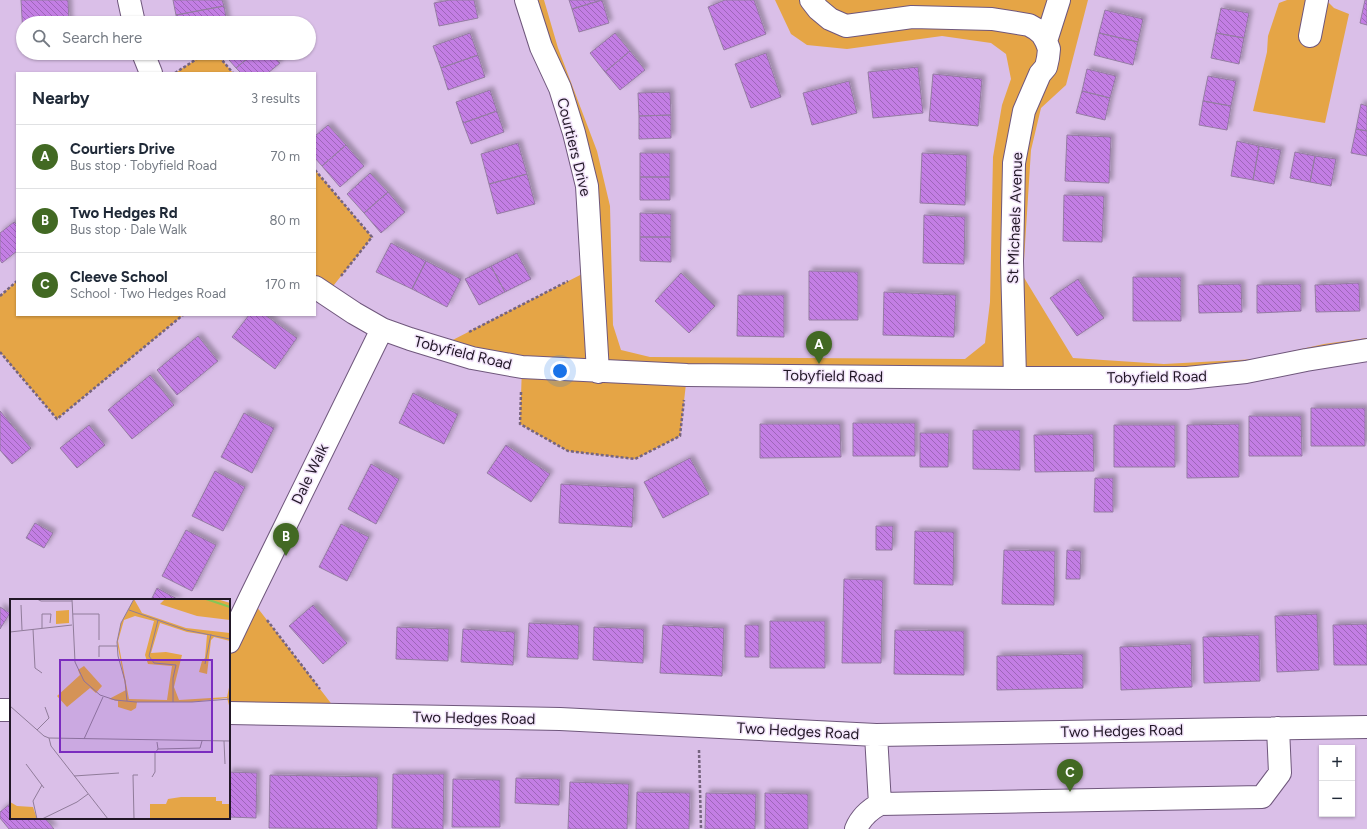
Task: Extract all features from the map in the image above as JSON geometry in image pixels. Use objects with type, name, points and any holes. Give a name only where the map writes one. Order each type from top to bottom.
[{"type":"street","points":[[129,0],[132,16]]},
{"type":"street","name":"Courtiers Drive","points":[[526,0],[542,47],[560,88],[574,133],[587,186],[598,372]]},
{"type":"street","points":[[811,0],[818,9],[830,19],[846,26],[912,17],[992,19],[1029,25],[1042,34],[1046,41]]},
{"type":"street","name":"St Michaels Avenue","points":[[1015,378],[1012,261],[1014,163],[1024,110],[1040,74],[1046,67],[1049,50],[1046,41],[1059,0]]},
{"type":"street","points":[[1310,36],[1317,0]]},
{"type":"street","points":[[146,60],[151,72]]},
{"type":"street","name":"Tobyfield Road","points":[[320,291],[382,329],[437,348],[472,358],[522,367],[598,372],[687,375],[1187,378],[1246,372],[1367,350]]},
{"type":"street","name":"Dale Walk","points":[[230,640],[382,329]]},
{"type":"street","name":"Two Hedges Road","points":[[230,713],[560,719],[876,735],[1367,727]]},
{"type":"street","points":[[856,829],[864,816],[880,804],[1262,797],[1280,773],[1278,728]]},
{"type":"street","points":[[876,735],[880,804]]},
{"type":"path","points":[[177,72],[195,60]]},
{"type":"path","points":[[222,60],[232,72]]},
{"type":"path","points":[[316,171],[372,237],[320,291]]},
{"type":"path","points":[[437,348],[592,269]]},
{"type":"path","points":[[0,296],[16,282]]},
{"type":"path","points":[[0,352],[56,419],[182,316]]},
{"type":"path","points":[[522,367],[520,424],[568,451],[635,459],[680,436],[687,375]]},
{"type":"path","points":[[250,598],[340,715]]},
{"type":"path","points":[[699,726],[701,829]]},
{"type":"shaded area","points":[[526,0],[544,0],[558,48],[597,151],[610,206],[613,325],[621,350],[650,357],[965,359],[985,343],[990,302],[993,157],[1002,105],[1011,79],[1006,54],[991,43],[942,36],[847,49],[807,45],[791,34],[775,0],[1088,0],[1066,85],[1041,108],[1031,150],[1023,276],[1073,358],[1164,364],[1257,359],[1324,344],[1367,338],[1367,350],[1246,372],[687,375],[680,436],[635,459],[568,451],[520,424],[522,367],[437,348],[592,269],[587,186]]},
{"type":"shaded area","points":[[1287,0],[1326,0],[1334,8],[1349,14],[1325,123],[1253,111],[1267,52],[1268,36],[1279,3]]},
{"type":"shaded area","points":[[195,60],[222,60],[232,72],[177,72]]},
{"type":"shaded area","points":[[316,171],[372,237],[326,295],[316,288]]},
{"type":"shaded area","points":[[16,282],[16,316],[182,316],[57,419],[0,352],[0,296]]},
{"type":"shaded area","points":[[250,598],[340,715],[230,713],[230,640]]},
{"type":"building","points":[[21,0],[68,0],[69,16],[22,16]]},
{"type":"building","points":[[173,0],[222,0],[224,6],[176,15]]},
{"type":"building","points":[[450,0],[474,0],[478,18],[439,26],[434,3]]},
{"type":"building","points":[[569,0],[602,0],[572,9]]},
{"type":"building","points":[[602,0],[609,23],[579,32],[572,9]]},
{"type":"building","points":[[725,0],[754,0],[766,34],[724,50],[708,7]]},
{"type":"building","points":[[1365,0],[1367,0],[1367,25],[1360,23]]},
{"type":"building","points":[[224,6],[226,16],[176,16]]},
{"type":"building","points":[[1221,8],[1249,13],[1244,38],[1216,33]]},
{"type":"building","points":[[1105,10],[1143,19],[1138,42],[1099,33]]},
{"type":"building","points":[[470,33],[478,55],[441,68],[433,46]]},
{"type":"building","points":[[615,33],[630,51],[605,72],[590,53]]},
{"type":"building","points":[[1099,33],[1138,42],[1133,65],[1094,55]]},
{"type":"building","points":[[1216,33],[1244,38],[1239,64],[1211,58]]},
{"type":"building","points":[[630,51],[645,70],[620,90],[605,72]]},
{"type":"building","points":[[766,53],[781,97],[751,108],[735,64]]},
{"type":"building","points":[[478,55],[485,77],[448,90],[441,68]]},
{"type":"building","points":[[229,60],[246,60],[236,68]]},
{"type":"building","points":[[246,60],[277,60],[280,63],[269,72],[240,72],[236,68]]},
{"type":"building","points":[[918,67],[923,113],[873,118],[868,72]]},
{"type":"building","points":[[1087,69],[1116,76],[1110,98],[1082,91]]},
{"type":"building","points":[[933,74],[982,79],[978,126],[929,121]]},
{"type":"building","points":[[1208,76],[1236,81],[1231,106],[1203,101]]},
{"type":"building","points":[[849,81],[857,113],[812,125],[803,93]]},
{"type":"building","points":[[490,90],[497,111],[463,123],[456,102]]},
{"type":"building","points":[[1082,91],[1110,98],[1105,120],[1076,113]]},
{"type":"building","points":[[670,92],[671,115],[639,116],[638,93]]},
{"type":"building","points":[[1203,101],[1231,106],[1227,130],[1199,125]]},
{"type":"building","points":[[1361,104],[1367,106],[1367,131],[1356,129]]},
{"type":"building","points":[[497,111],[504,132],[471,144],[463,123]]},
{"type":"building","points":[[671,115],[671,138],[639,139],[639,116]]},
{"type":"building","points":[[328,125],[346,145],[322,166],[316,159],[316,135]]},
{"type":"building","points":[[1356,129],[1367,131],[1367,156],[1351,153]]},
{"type":"building","points":[[1067,135],[1111,137],[1109,183],[1065,181]]},
{"type":"building","points":[[1237,141],[1259,146],[1253,180],[1231,176]]},
{"type":"building","points":[[518,143],[527,174],[489,184],[481,154]]},
{"type":"building","points":[[346,145],[364,166],[340,187],[322,166]]},
{"type":"building","points":[[1259,146],[1281,150],[1274,184],[1253,180]]},
{"type":"building","points":[[1295,152],[1315,156],[1310,182],[1290,178]]},
{"type":"building","points":[[640,153],[670,153],[670,177],[640,177]]},
{"type":"building","points":[[922,153],[967,155],[965,205],[920,203]]},
{"type":"building","points":[[1315,156],[1336,159],[1331,186],[1310,182]]},
{"type":"building","points":[[370,173],[388,192],[364,213],[347,194]]},
{"type":"building","points":[[527,174],[535,204],[497,214],[489,184]]},
{"type":"building","points":[[640,177],[670,177],[670,200],[640,200]]},
{"type":"building","points":[[388,192],[405,212],[381,233],[364,213]]},
{"type":"building","points":[[1064,195],[1104,196],[1102,242],[1063,241]]},
{"type":"building","points":[[640,213],[671,214],[671,237],[640,237]]},
{"type":"building","points":[[924,215],[965,217],[964,264],[923,263]]},
{"type":"building","points":[[14,222],[16,224],[16,252],[2,263],[0,260],[0,233]]},
{"type":"building","points":[[640,237],[671,237],[671,262],[640,261]]},
{"type":"building","points":[[391,243],[426,261],[412,289],[376,272]]},
{"type":"building","points":[[517,253],[531,279],[505,292],[491,266]]},
{"type":"building","points":[[426,261],[461,279],[447,307],[412,289]]},
{"type":"building","points":[[491,266],[505,292],[479,305],[465,279]]},
{"type":"building","points":[[809,271],[858,272],[858,320],[809,320]]},
{"type":"building","points":[[681,273],[715,306],[689,333],[655,301]]},
{"type":"building","points":[[1133,277],[1181,277],[1181,321],[1133,321]]},
{"type":"building","points":[[1078,279],[1104,318],[1077,336],[1050,298]]},
{"type":"building","points":[[1359,283],[1360,311],[1316,312],[1315,285]]},
{"type":"building","points":[[1241,284],[1242,312],[1199,313],[1198,285]]},
{"type":"building","points":[[1301,284],[1301,311],[1257,313],[1257,285]]},
{"type":"building","points":[[884,292],[956,295],[954,337],[883,335]]},
{"type":"building","points":[[738,295],[784,295],[784,337],[737,336]]},
{"type":"building","points":[[248,316],[266,316],[297,338],[275,369],[232,337]]},
{"type":"building","points":[[198,336],[218,361],[177,395],[157,370]]},
{"type":"building","points":[[150,375],[174,405],[132,439],[108,410]]},
{"type":"building","points":[[413,393],[458,414],[444,444],[399,423]]},
{"type":"building","points":[[1311,408],[1365,408],[1365,446],[1311,446]]},
{"type":"building","points":[[0,411],[31,448],[12,464],[0,450]]},
{"type":"building","points":[[244,413],[274,428],[252,473],[221,457]]},
{"type":"building","points":[[1249,416],[1301,416],[1302,456],[1249,456]]},
{"type":"building","points":[[853,423],[915,423],[915,456],[853,456]]},
{"type":"building","points":[[760,424],[840,424],[841,457],[760,458]]},
{"type":"building","points":[[1239,424],[1239,477],[1187,478],[1187,425]]},
{"type":"building","points":[[89,425],[105,445],[77,468],[60,448]]},
{"type":"building","points":[[1114,425],[1175,425],[1175,467],[1114,467]]},
{"type":"building","points":[[973,430],[1020,430],[1020,470],[973,469]]},
{"type":"building","points":[[920,433],[949,433],[948,467],[920,467]]},
{"type":"building","points":[[1093,434],[1094,471],[1035,472],[1034,435]]},
{"type":"building","points":[[506,445],[550,474],[531,502],[487,473]]},
{"type":"building","points":[[690,458],[709,494],[663,518],[644,482]]},
{"type":"building","points":[[371,464],[399,479],[376,524],[348,509]]},
{"type":"building","points":[[215,471],[245,487],[223,531],[192,516]]},
{"type":"building","points":[[1095,478],[1113,478],[1113,512],[1094,512]]},
{"type":"building","points":[[561,484],[634,488],[632,527],[559,523]]},
{"type":"building","points":[[35,523],[53,533],[44,548],[26,538]]},
{"type":"building","points":[[341,524],[369,537],[347,581],[319,567]]},
{"type":"building","points":[[876,526],[893,526],[892,550],[876,550]]},
{"type":"building","points":[[186,530],[216,545],[192,591],[162,576]]},
{"type":"building","points":[[915,531],[954,532],[953,585],[914,584]]},
{"type":"building","points":[[1004,550],[1055,551],[1054,605],[1002,604]]},
{"type":"building","points":[[1067,550],[1081,551],[1080,579],[1066,579]]},
{"type":"building","points":[[844,579],[883,580],[881,663],[842,663]]},
{"type":"building","points":[[157,588],[177,599],[152,599]]},
{"type":"building","points":[[313,605],[347,643],[323,664],[289,626]]},
{"type":"building","points":[[0,607],[10,613],[0,629]]},
{"type":"building","points":[[1317,614],[1319,670],[1277,672],[1275,616]]},
{"type":"building","points":[[770,621],[825,621],[825,668],[770,668]]},
{"type":"building","points":[[529,623],[579,625],[578,659],[527,657]]},
{"type":"building","points":[[1367,624],[1367,665],[1334,665],[1333,625]]},
{"type":"building","points":[[663,625],[724,628],[722,676],[660,673]]},
{"type":"building","points":[[745,625],[759,625],[759,657],[745,657]]},
{"type":"building","points":[[397,627],[449,629],[448,661],[396,659]]},
{"type":"building","points":[[594,627],[644,629],[643,663],[593,660]]},
{"type":"building","points":[[463,629],[515,632],[513,665],[461,662]]},
{"type":"building","points":[[895,630],[964,631],[964,675],[894,674]]},
{"type":"building","points":[[1259,635],[1260,681],[1204,683],[1203,637]]},
{"type":"building","points":[[1191,644],[1192,687],[1121,690],[1120,647]]},
{"type":"building","points":[[1083,654],[1083,688],[997,690],[997,656]]},
{"type":"building","points":[[230,772],[257,773],[256,818],[230,817]]},
{"type":"building","points":[[393,774],[444,774],[443,829],[392,828]]},
{"type":"building","points":[[270,775],[378,777],[377,829],[269,828]]},
{"type":"building","points":[[516,778],[560,779],[559,805],[515,803]]},
{"type":"building","points":[[453,779],[500,780],[500,827],[452,827]]},
{"type":"building","points":[[570,782],[629,784],[627,829],[568,829]]},
{"type":"building","points":[[637,792],[690,793],[689,829],[636,829]]},
{"type":"building","points":[[706,793],[756,794],[755,829],[705,829]]},
{"type":"building","points":[[765,793],[808,794],[808,829],[765,829]]},
{"type":"building","points":[[10,804],[10,819],[46,819],[54,829],[9,829],[0,818],[0,812]]},
{"type":"place","name":"Courtiers Drive","points":[[819,364]]},
{"type":"place","name":"Two Hedges Rd","points":[[286,556]]},
{"type":"place","name":"Cleeve School","points":[[1070,792]]}]
